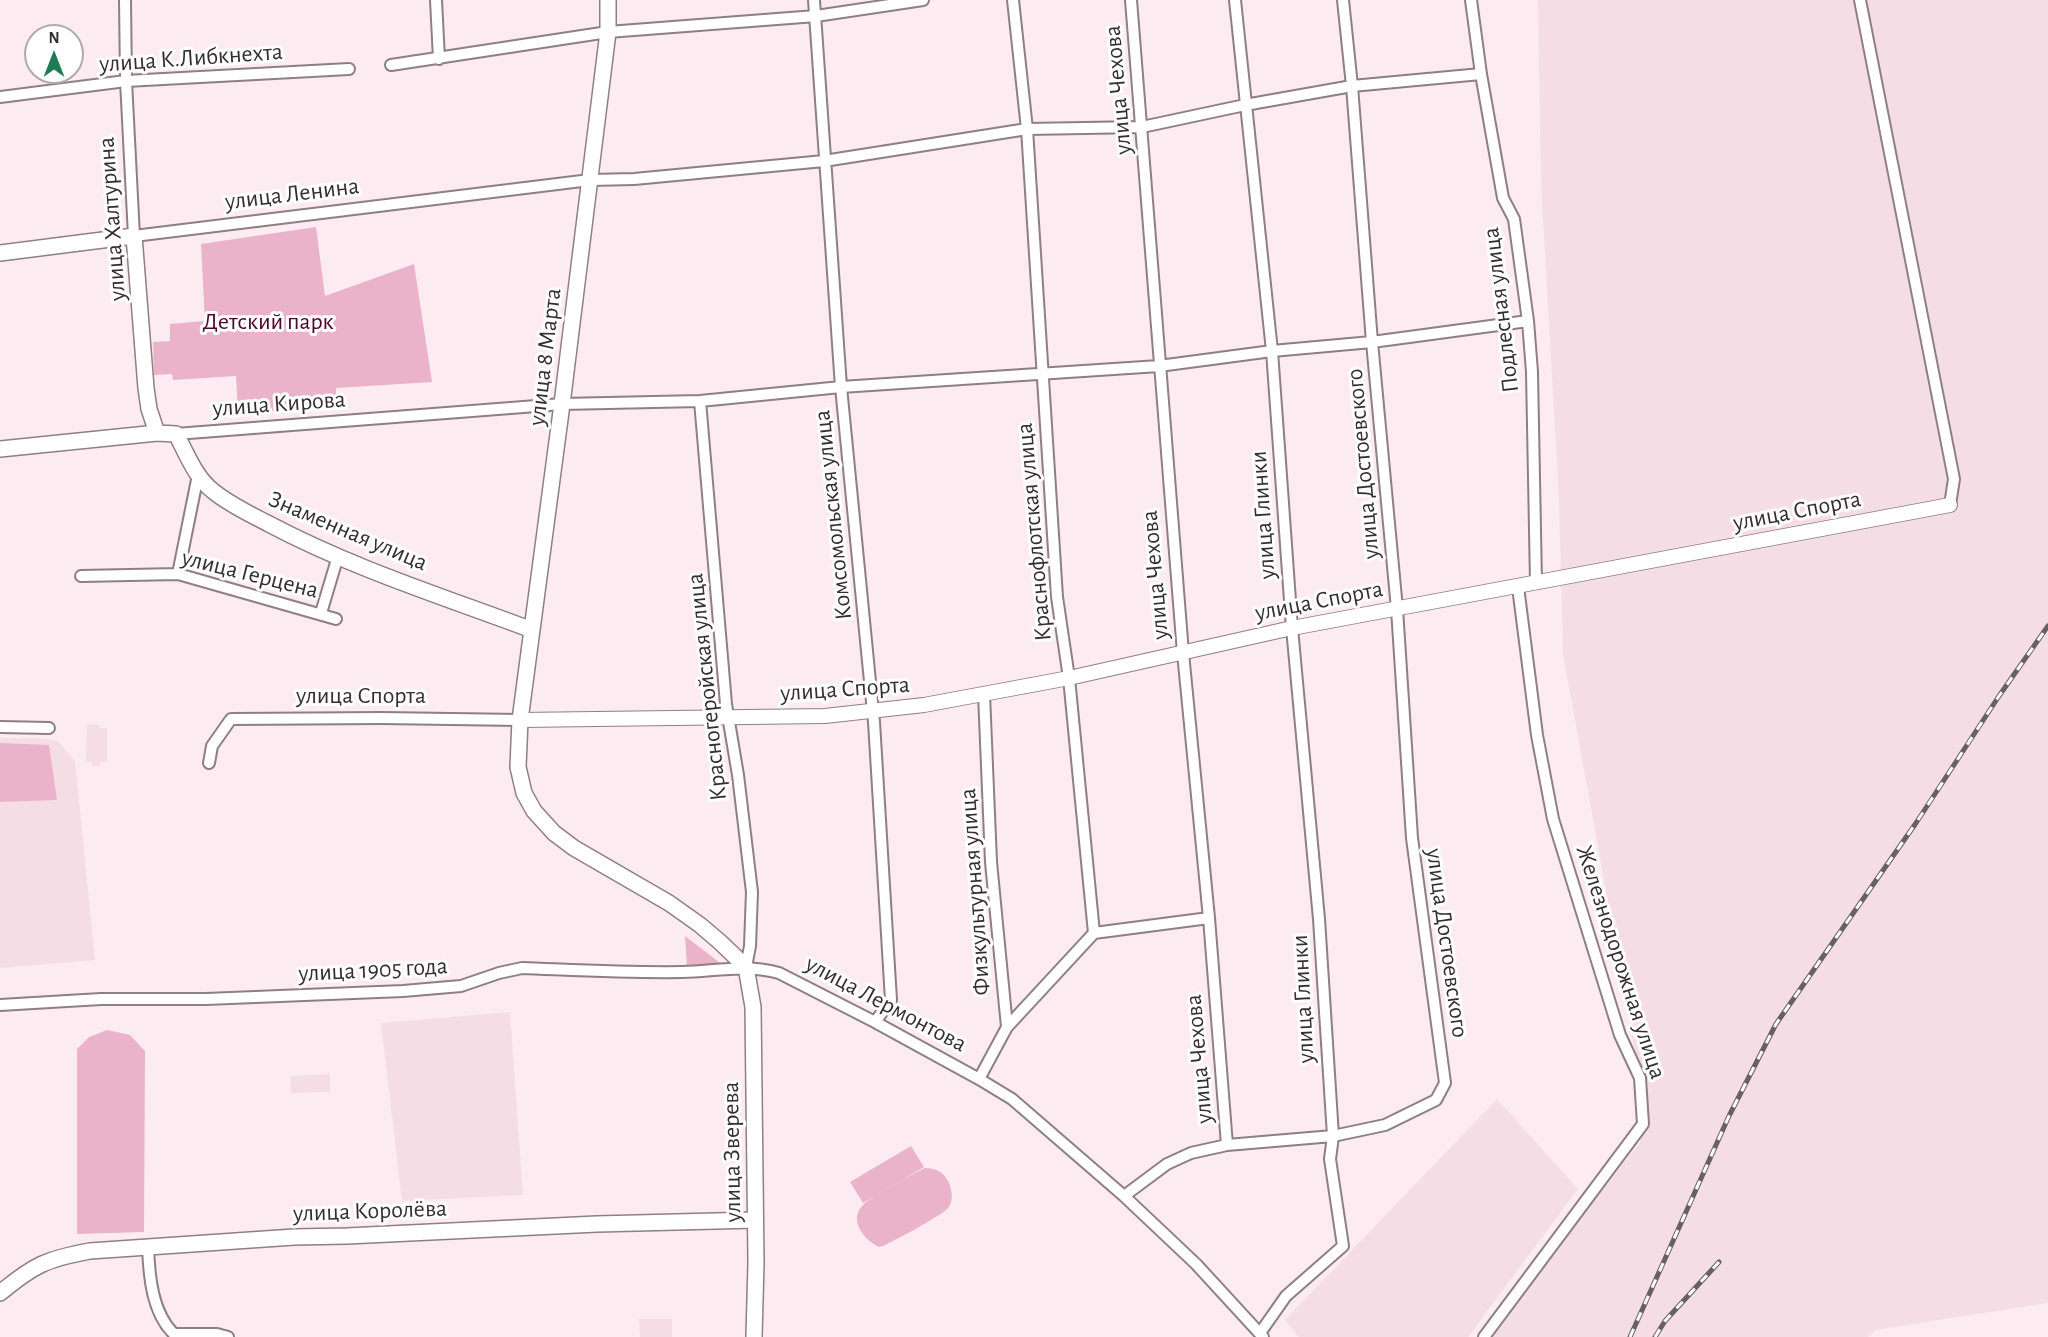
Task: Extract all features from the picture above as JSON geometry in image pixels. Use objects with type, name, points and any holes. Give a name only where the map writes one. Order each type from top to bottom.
[{"type":"main road","name":"улица 8 Марта","points":[[520,720],[590,180],[608,32],[608,0]]},
{"type":"main road","name":"улица Ленина","points":[[0,253],[134,236]]},
{"type":"main road","name":"улица Халтурина","points":[[134,236],[146,388],[149,408],[157,433]]},
{"type":"main road","name":"улица Кирова","points":[[0,449],[157,433],[176,434]]},
{"type":"main road","name":"Знаменная улица","points":[[176,434],[198,475],[213,491],[234,505],[288,534],[338,556],[532,630]]},
{"type":"main road","points":[[520,720],[518,748],[520,781],[524,793],[541,819],[554,833],[574,848],[669,903],[700,925],[746,967]]},
{"type":"main road","name":"улица Зверева","points":[[746,967],[753,1007],[754,1337]]},
{"type":"main road","name":"улица Королёва","points":[[0,1293],[41,1263],[57,1257],[90,1251],[294,1237],[566,1225],[755,1220]]},
{"type":"street","name":"улица Халтурина","points":[[125,0],[126,81],[134,236]]},
{"type":"street","points":[[436,0],[440,59]]},
{"type":"street","name":"Комсомольская улица","points":[[814,0],[841,387],[873,712],[891,1000],[875,1022]]},
{"type":"street","points":[[391,65],[608,32],[816,16],[923,0]]},
{"type":"street","name":"Краснофлотская улица","points":[[1013,0],[1027,129],[1058,597],[1069,678],[1094,933]]},
{"type":"street","name":"улица Чехова","points":[[1131,0],[1183,653],[1209,918],[1227,1145]]},
{"type":"street","name":"улица Глинки","points":[[1235,0],[1272,351],[1292,628],[1319,919],[1333,1136],[1330,1159],[1343,1246],[1286,1296],[1261,1335]]},
{"type":"street","name":"улица Достоевского","points":[[1333,1136],[1385,1125],[1436,1100],[1445,1083],[1412,838],[1397,609],[1343,0]]},
{"type":"street","name":"Подлесная улица","points":[[1471,0],[1481,74],[1503,198],[1514,219],[1528,321],[1532,380],[1536,583]]},
{"type":"street","name":"улица Спорта","points":[[209,763],[212,746],[231,719],[728,718],[825,716],[873,712],[1069,678],[1292,628],[1950,505],[1954,479],[1860,0]]},
{"type":"street","name":"улица К.Либкнехта","points":[[0,97],[126,81],[349,69]]},
{"type":"street","name":"улица Ленина","points":[[134,236],[590,180],[634,179],[824,161],[1027,129],[1142,127],[1245,105],[1352,86],[1481,74]]},
{"type":"street","name":"улица Кирова","points":[[176,434],[562,404],[700,401],[841,387],[1160,366],[1272,351],[1372,342],[1528,321]]},
{"type":"street","name":"Красногеройская улица","points":[[700,401],[728,718],[738,775],[752,892],[750,946],[746,967]]},
{"type":"street","points":[[178,574],[198,475]]},
{"type":"street","points":[[321,614],[338,556]]},
{"type":"street","name":"улица Герцена","points":[[81,576],[178,574],[336,619]]},
{"type":"street","name":"Железнодорожная улица","points":[[1484,1337],[1643,1124],[1640,1078],[1620,1035],[1553,819],[1537,735],[1518,587]]},
{"type":"street","name":"Физкультурная улица","points":[[979,1079],[1007,1027],[991,862],[984,694]]},
{"type":"street","points":[[0,727],[49,728]]},
{"type":"street","points":[[1007,1027],[1094,933],[1209,918]]},
{"type":"street","name":"улица Лермонтова","points":[[746,967],[763,968],[779,973],[875,1022],[1011,1099],[1124,1196],[1196,1264],[1261,1335]]},
{"type":"street","name":"улица 1905 года","points":[[0,1005],[101,999],[206,999],[403,992],[461,986],[522,968],[682,972],[746,967]]},
{"type":"street","points":[[1124,1196],[1167,1164],[1191,1153],[1227,1145],[1333,1136]]},
{"type":"street","points":[[148,1246],[157,1310],[165,1325],[174,1334],[218,1334],[228,1337]]},
{"type":"shaded area","points":[[1538,0],[2048,0],[2048,1303],[1875,1330],[1868,1337],[1491,1337],[1640,1143],[1640,1078],[1563,654],[1559,499],[1541,184]]},
{"type":"shaded area","points":[[87,724],[107,728],[107,762],[100,762],[100,766],[92,766],[92,762],[86,762]]},
{"type":"shaded area","points":[[0,738],[38,738],[58,741],[75,761],[95,960],[0,968]]},
{"type":"shaded area","points":[[510,1012],[523,1195],[402,1201],[381,1023]]},
{"type":"shaded area","points":[[330,1074],[330,1092],[291,1093],[290,1076]]},
{"type":"shaded area","points":[[1497,1099],[1578,1189],[1468,1337],[1299,1337],[1285,1320]]},
{"type":"shaded area","points":[[639,1319],[672,1319],[672,1337],[640,1337]]},
{"type":"green space","name":"Детский парк","points":[[316,227],[325,296],[414,264],[432,382],[336,388],[336,407],[238,413],[236,376],[173,380],[172,374],[154,375],[153,342],[170,341],[170,324],[205,321],[201,244]]},
{"type":"green space","points":[[0,743],[49,745],[57,800],[0,802]]},
{"type":"green space","points":[[685,936],[724,966],[687,968]]},
{"type":"green space","points":[[107,1030],[130,1035],[145,1051],[144,1232],[77,1234],[77,1049],[89,1037]]},
{"type":"green space","points":[[911,1146],[924,1167],[863,1203],[850,1182]]},
{"type":"green space","points":[[925,1168],[939,1171],[948,1181],[952,1195],[948,1208],[928,1222],[883,1246],[873,1244],[863,1235],[858,1223],[857,1217],[863,1205]]},
{"type":"railway","points":[[1630,1337],[1729,1116],[1776,1024],[1916,823],[2048,626]]},
{"type":"railway","points":[[1655,1337],[1665,1321],[1719,1262]]}]
